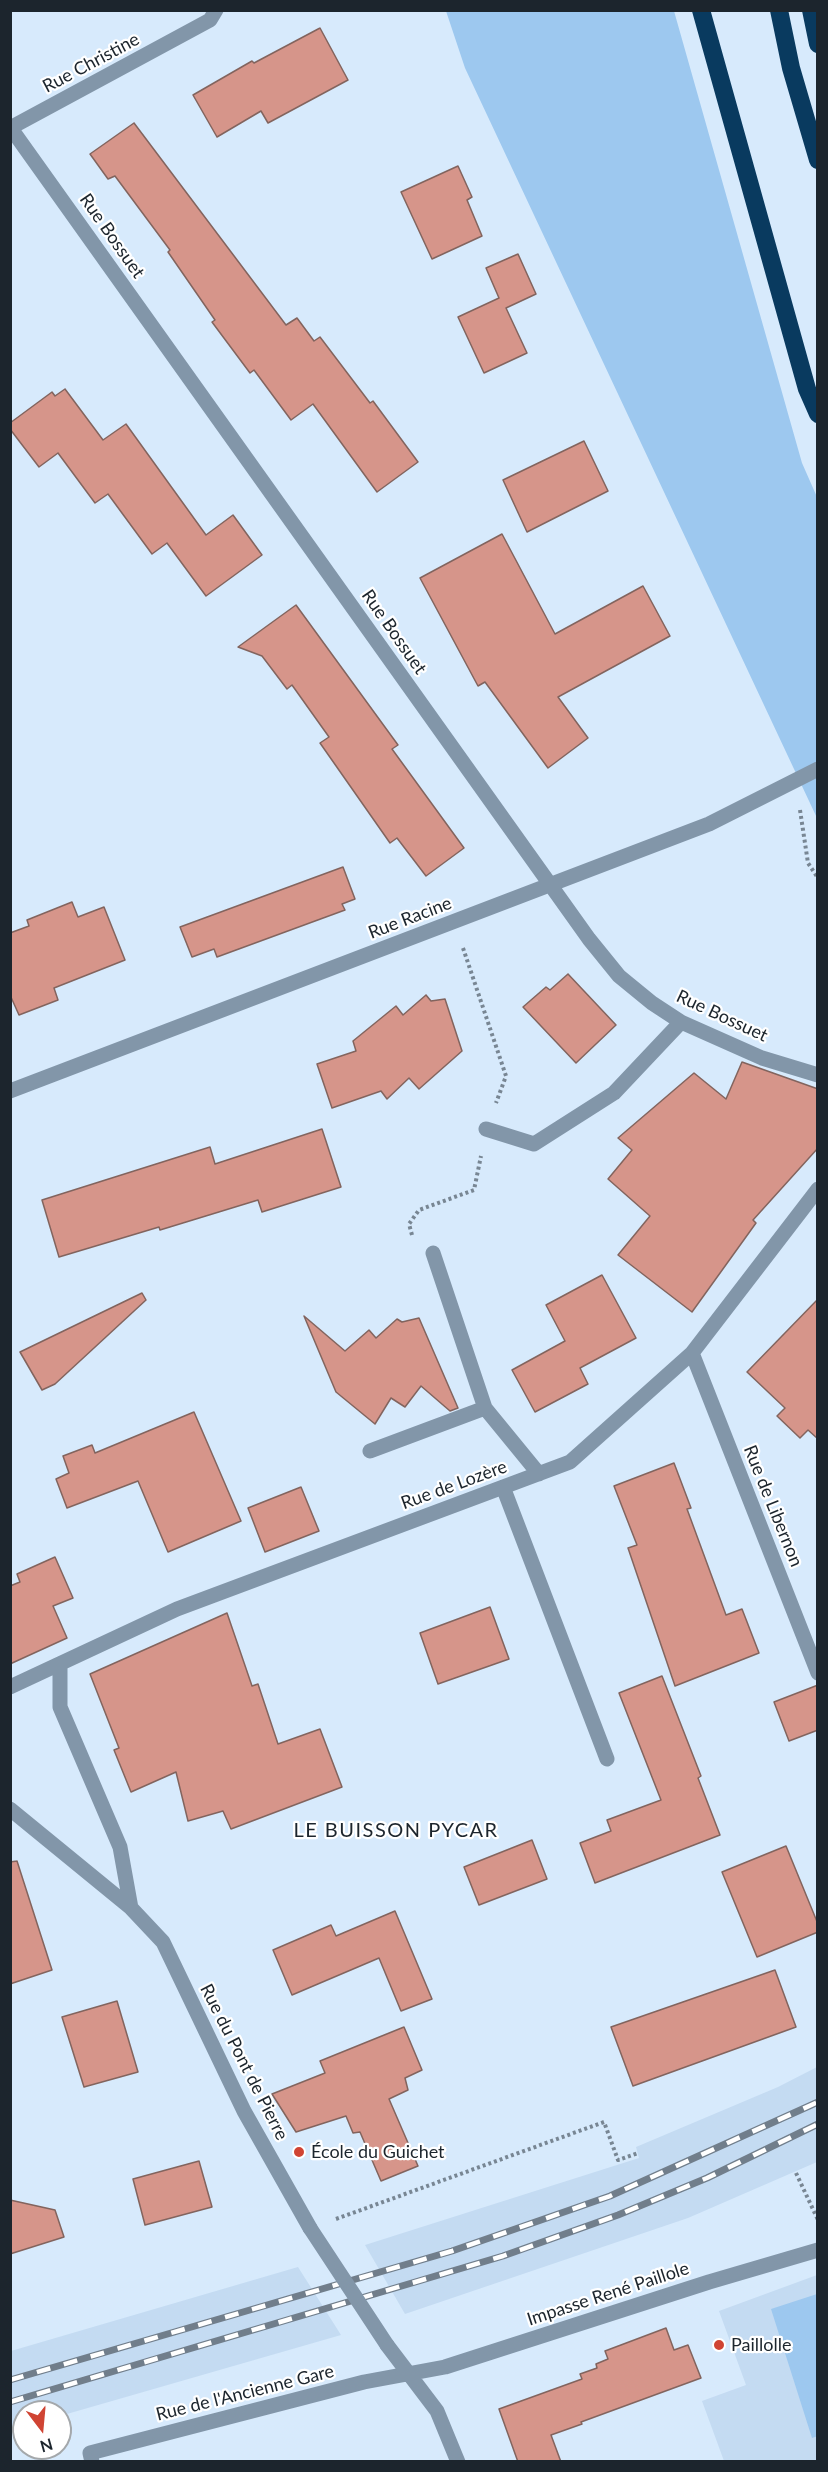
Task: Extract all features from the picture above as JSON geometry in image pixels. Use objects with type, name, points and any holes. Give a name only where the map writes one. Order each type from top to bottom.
[{"type":"highway","points":[[701,10],[807,389],[818,414]]},
{"type":"highway","points":[[779,10],[791,68],[818,160]]},
{"type":"highway","points":[[811,10],[818,44]]},
{"type":"street","name":"Rue Christine","points":[[11,128],[210,20],[216,10]]},
{"type":"street","name":"Rue Bossuet","points":[[11,128],[589,939],[619,976],[652,1003],[681,1022],[762,1058],[818,1075]]},
{"type":"street","name":"Rue Racine","points":[[10,1091],[709,825],[818,769]]},
{"type":"street","points":[[486,1129],[534,1144],[614,1093],[681,1022]]},
{"type":"street","name":"Rue de Lozère","points":[[10,1687],[177,1609],[570,1462],[692,1353],[818,1189]]},
{"type":"street","points":[[434,1253],[485,1408],[539,1474]]},
{"type":"street","name":"Rue de Libernon","points":[[692,1353],[818,1673]]},
{"type":"street","points":[[369,1451],[485,1408]]},
{"type":"street","points":[[502,1487],[607,1759]]},
{"type":"street","points":[[60,1664],[60,1707],[120,1847],[131,1908]]},
{"type":"street","name":"Rue du Pont de Pierre","points":[[10,1809],[131,1908],[163,1942],[244,2111],[310,2228],[387,2345],[437,2411],[458,2462]]},
{"type":"street","name":"Impasse René Paillole","points":[[411,2374],[463,2362],[709,2282],[818,2250]]},
{"type":"street","name":"Rue de l'Ancienne Gare","points":[[91,2457],[364,2382],[411,2374]]},
{"type":"path","points":[[796,782],[808,863],[818,878]]},
{"type":"path","points":[[434,1253],[413,1241],[409,1224],[419,1210],[474,1190],[486,1129],[506,1076],[454,922]]},
{"type":"path","points":[[310,2228],[604,2122],[618,2160],[638,2153]]},
{"type":"path","points":[[796,2173],[818,2220]]},
{"type":"shaded area","points":[[446,11],[674,11],[802,463],[817,497],[817,818],[465,68]]},
{"type":"shaded area","points":[[817,2067],[817,2162],[688,2218],[405,2314],[365,2245],[639,2158],[636,2147],[778,2087]]},
{"type":"shaded area","points":[[298,2267],[341,2335],[72,2413],[72,2400],[12,2400],[11,2431],[11,2351]]},
{"type":"shaded area","points":[[817,2275],[817,2461],[724,2461],[702,2401],[746,2385],[719,2311]]},
{"type":"shaded area","points":[[817,2294],[818,2436],[812,2438],[771,2309]]},
{"type":"building","points":[[320,28],[348,80],[268,123],[261,111],[217,137],[193,95],[252,61],[254,63]]},
{"type":"building","points":[[134,123],[286,325],[297,318],[314,341],[320,337],[370,403],[373,401],[418,462],[377,492],[313,404],[291,420],[254,370],[250,373],[212,322],[215,320],[168,252],[170,250],[115,176],[108,179],[90,154]]},
{"type":"building","points":[[458,166],[472,197],[467,200],[482,236],[432,259],[401,192]]},
{"type":"building","points":[[518,254],[536,294],[506,308],[527,353],[484,373],[458,317],[499,298],[486,268]]},
{"type":"building","points":[[65,389],[103,440],[126,424],[206,535],[233,515],[262,555],[206,596],[167,543],[152,554],[108,494],[95,503],[58,453],[39,467],[10,429],[10,423],[52,392],[55,396]]},
{"type":"building","points":[[584,441],[608,491],[527,532],[503,480]]},
{"type":"building","points":[[502,534],[555,634],[643,586],[670,636],[558,697],[588,738],[548,768],[485,682],[478,686],[420,578]]},
{"type":"building","points":[[296,605],[398,745],[392,749],[464,848],[426,876],[397,838],[390,843],[320,743],[329,737],[292,685],[287,689],[262,656],[238,647]]},
{"type":"building","points":[[343,867],[355,899],[342,904],[345,910],[217,957],[214,949],[192,957],[180,927]]},
{"type":"building","points":[[72,902],[78,917],[104,907],[125,960],[54,988],[58,1000],[19,1015],[10,995],[10,933],[29,926],[27,920]]},
{"type":"building","points":[[568,974],[616,1025],[576,1063],[523,1007],[546,987],[550,990]]},
{"type":"building","points":[[426,995],[431,1001],[445,999],[462,1051],[419,1089],[409,1078],[387,1099],[381,1091],[332,1108],[317,1064],[356,1051],[353,1041],[396,1006],[403,1015]]},
{"type":"building","points":[[742,1062],[818,1089],[818,1148],[753,1220],[756,1223],[692,1312],[618,1255],[650,1216],[608,1179],[632,1150],[618,1138],[694,1073],[726,1099]]},
{"type":"building","points":[[322,1129],[341,1187],[262,1212],[258,1200],[160,1230],[159,1227],[59,1257],[42,1200],[210,1147],[215,1164]]},
{"type":"building","points":[[602,1275],[636,1338],[580,1368],[588,1384],[535,1412],[512,1370],[565,1341],[546,1305]]},
{"type":"building","points":[[142,1293],[146,1300],[55,1384],[42,1390],[20,1352]]},
{"type":"building","points":[[818,1299],[818,1439],[808,1430],[800,1438],[777,1416],[785,1408],[747,1372]]},
{"type":"building","points":[[304,1316],[345,1351],[369,1330],[376,1338],[397,1319],[402,1322],[419,1318],[458,1408],[450,1411],[421,1386],[405,1407],[391,1398],[375,1424],[336,1392]]},
{"type":"building","points":[[194,1412],[241,1521],[168,1552],[138,1481],[67,1508],[56,1479],[69,1473],[63,1456],[92,1445],[95,1453]]},
{"type":"building","points":[[674,1463],[691,1508],[687,1509],[726,1615],[742,1609],[759,1653],[675,1686],[628,1548],[637,1545],[614,1486]]},
{"type":"building","points":[[301,1487],[319,1531],[265,1552],[248,1508]]},
{"type":"building","points":[[55,1557],[73,1598],[53,1606],[67,1638],[10,1664],[10,1586],[20,1582],[17,1574]]},
{"type":"building","points":[[490,1607],[509,1659],[438,1684],[420,1633]]},
{"type":"building","points":[[227,1613],[252,1686],[258,1684],[278,1744],[320,1729],[342,1787],[231,1829],[223,1811],[188,1821],[176,1772],[131,1792],[114,1750],[119,1748],[90,1674]]},
{"type":"building","points":[[662,1676],[701,1776],[698,1778],[720,1835],[595,1883],[580,1843],[611,1831],[607,1820],[661,1800],[619,1693]]},
{"type":"building","points":[[818,1685],[818,1730],[789,1741],[774,1702]]},
{"type":"building","points":[[532,1840],[547,1879],[479,1905],[464,1867]]},
{"type":"building","points":[[786,1846],[818,1924],[818,1932],[757,1957],[722,1872]]},
{"type":"building","points":[[17,1861],[52,1970],[10,1984],[10,1862]]},
{"type":"building","points":[[395,1911],[432,1999],[401,2011],[379,1958],[292,1995],[273,1950],[331,1925],[336,1936]]},
{"type":"building","points":[[775,1970],[796,2027],[633,2086],[611,2027]]},
{"type":"building","points":[[117,2001],[138,2072],[84,2087],[62,2017]]},
{"type":"building","points":[[404,2027],[422,2070],[405,2078],[408,2090],[389,2099],[418,2166],[381,2181],[360,2132],[353,2133],[346,2116],[296,2132],[272,2094],[325,2073],[320,2061]]},
{"type":"building","points":[[199,2161],[212,2207],[145,2225],[133,2179]]},
{"type":"building","points":[[10,2200],[55,2210],[64,2237],[10,2254]]},
{"type":"building","points":[[666,2328],[674,2350],[688,2345],[701,2378],[551,2435],[561,2462],[518,2462],[499,2409],[582,2379],[580,2374],[597,2368],[596,2364],[608,2359],[605,2351]]},
{"type":"railway","points":[[10,2380],[452,2251],[610,2196],[818,2102]]},
{"type":"railway","points":[[10,2402],[503,2256],[618,2215],[707,2178],[818,2124]]},
{"type":"place","name":"École du Guichet","points":[[299,2152]]},
{"type":"place","name":"Paillolle","points":[[719,2345]]},
{"type":"district","name":"LE BUISSON PYCAR","points":[[396,1831]]}]
